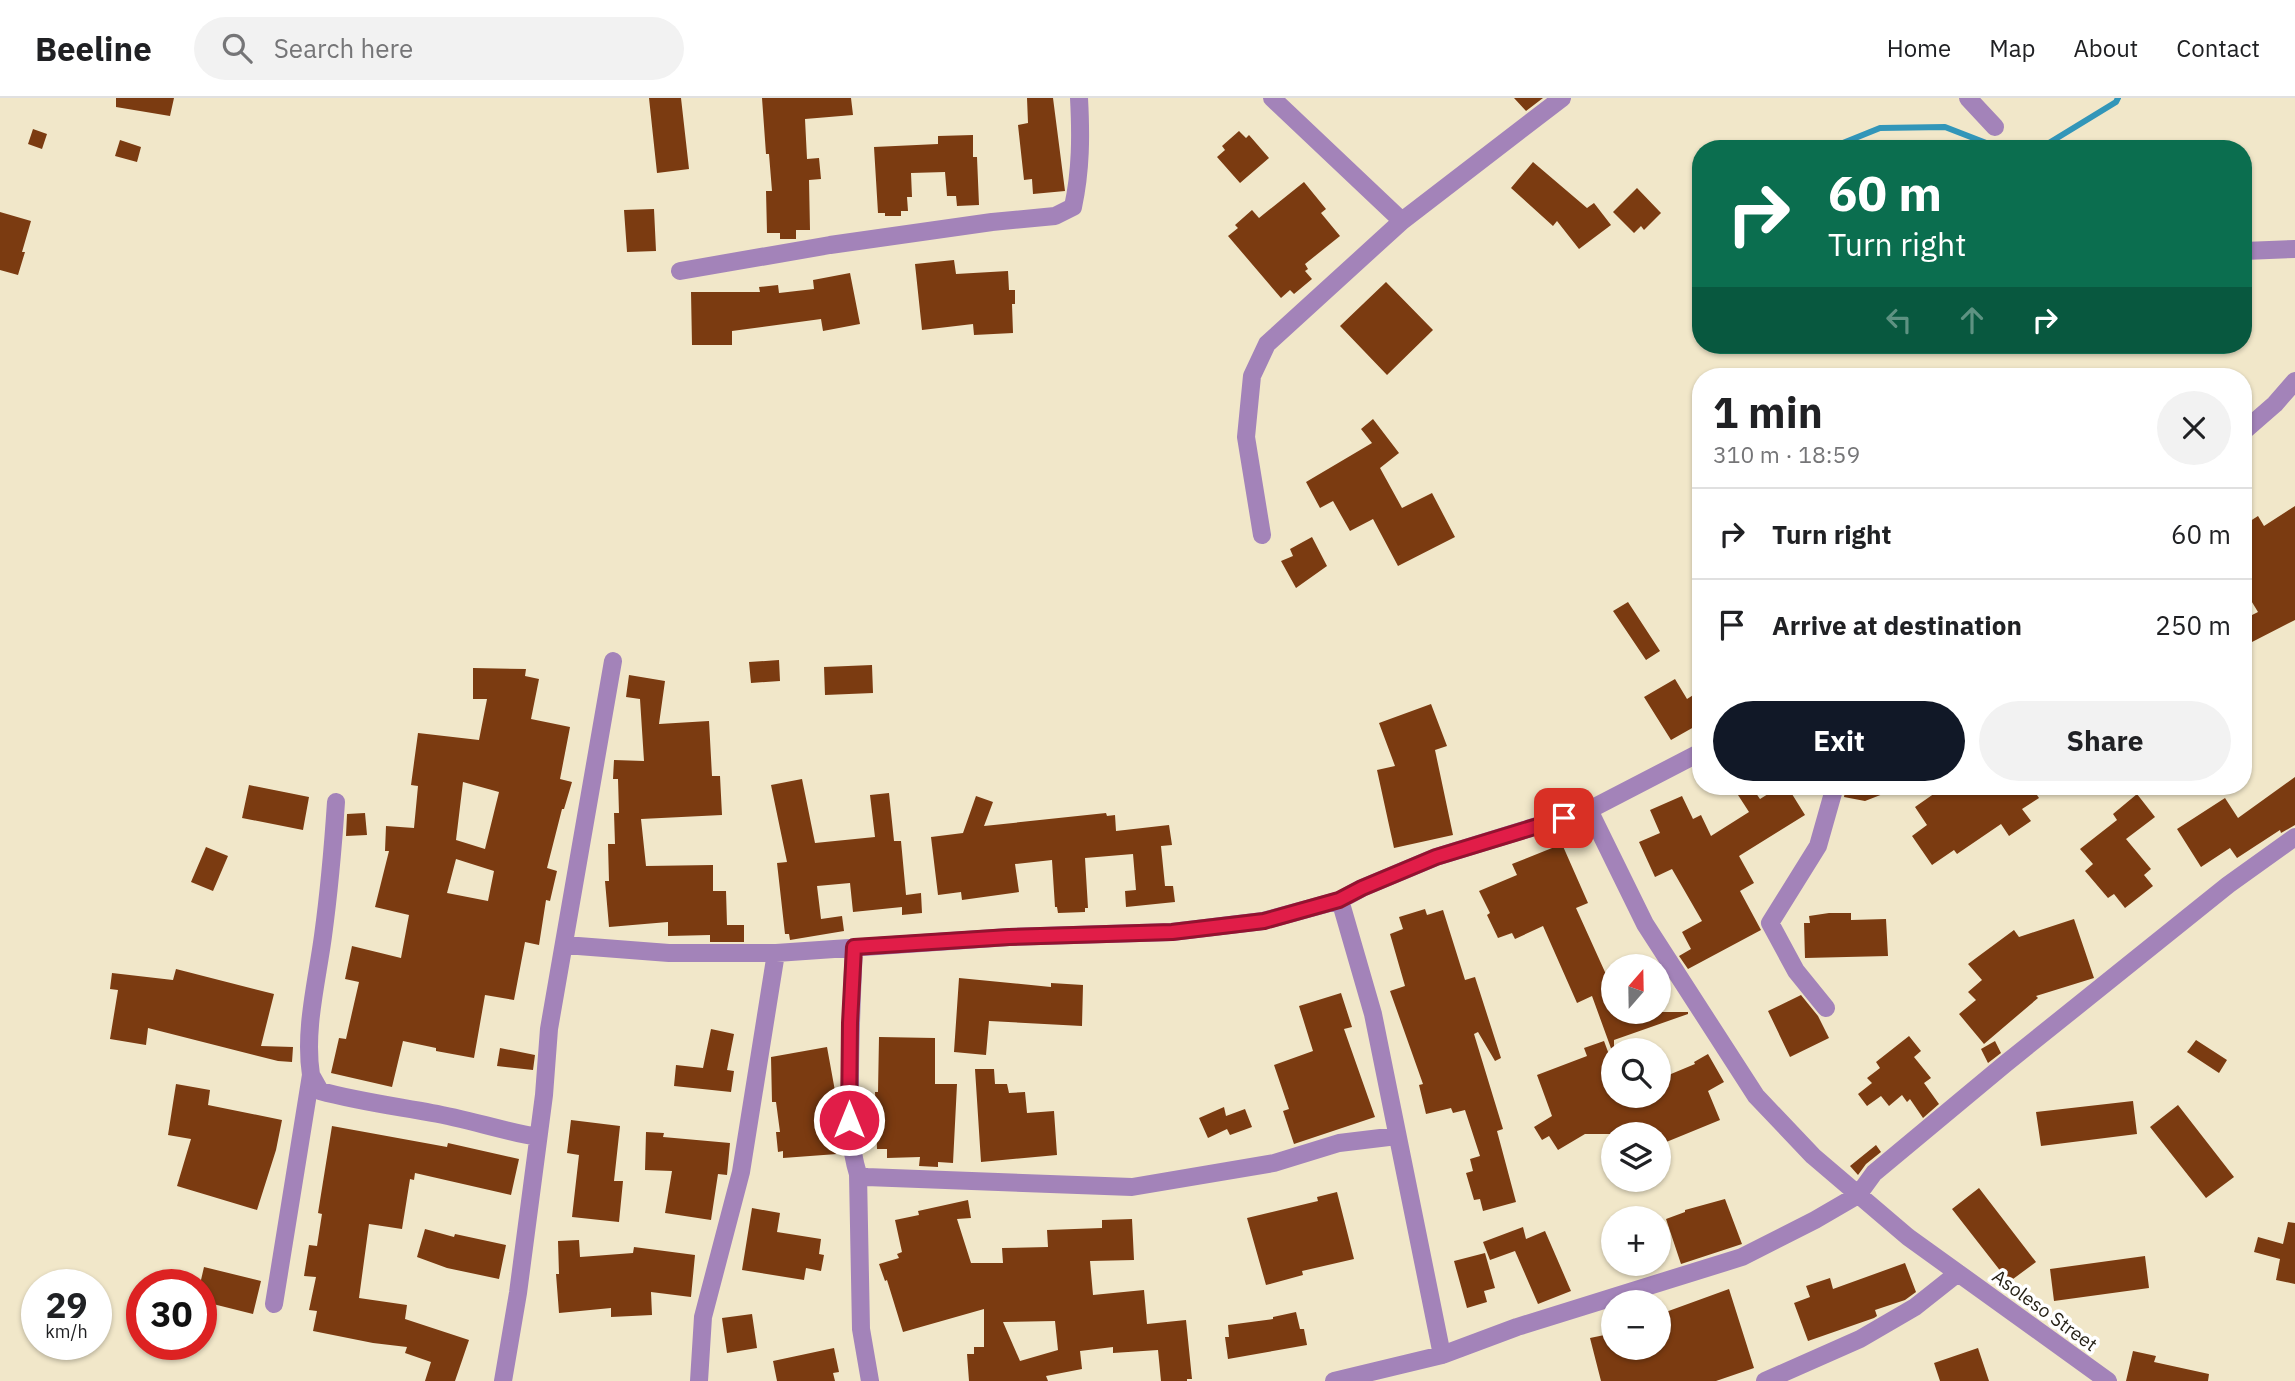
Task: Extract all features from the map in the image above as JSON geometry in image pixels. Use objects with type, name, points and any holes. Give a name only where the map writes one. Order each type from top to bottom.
[{"type":"street","points":[[680,271],[830,245],[992,222],[1055,216],[1073,207],[1080,176],[1079,98]]},
{"type":"street","points":[[1272,98],[1402,221]]},
{"type":"street","points":[[1262,536],[1246,437],[1251,376],[1267,344],[1402,221],[1562,98]]},
{"type":"street","points":[[1968,98],[1995,127]]},
{"type":"street","points":[[2252,251],[2295,250]]},
{"type":"street","points":[[2252,424],[2275,404],[2295,381]]},
{"type":"street","points":[[503,1381],[519,1293],[544,1095],[548,1029],[565,945],[612,661]]},
{"type":"street","points":[[565,945],[669,953],[776,953],[1009,937],[1172,932],[1264,921],[1339,900],[1436,857],[1589,810],[1692,757]]},
{"type":"street","points":[[1826,1008],[1797,971],[1770,923],[1818,846],[1832,795]]},
{"type":"street","points":[[336,802],[329,895],[308,1059],[311,1075],[320,1091],[356,1101],[435,1113],[538,1137]]},
{"type":"street","name":"Asoleso Street","points":[[1589,810],[1645,924],[1756,1096],[1813,1156],[1908,1237],[2108,1381]]},
{"type":"street","points":[[1334,1381],[1442,1354],[1517,1327],[1742,1257],[1815,1220],[1858,1195],[1874,1173],[1996,1072],[2228,885],[2295,837]]},
{"type":"street","points":[[1339,900],[1373,1014],[1442,1354]]},
{"type":"street","points":[[854,947],[849,1120],[852,1151],[858,1174],[861,1329],[870,1381]]},
{"type":"street","points":[[699,1381],[703,1317],[741,1172],[776,953]]},
{"type":"street","points":[[274,1304],[311,1075]]},
{"type":"street","points":[[858,1174],[866,1177],[1132,1187],[1274,1163],[1339,1143],[1397,1136]]},
{"type":"street","points":[[1765,1381],[1860,1339],[1914,1307],[1958,1273]]},
{"type":"building","points":[[116,98],[174,98],[170,116],[116,107]]},
{"type":"building","points":[[649,98],[681,98],[689,169],[657,173]]},
{"type":"building","points":[[762,98],[851,98],[853,115],[805,119],[807,159],[819,158],[821,179],[809,180],[810,230],[796,230],[796,239],[780,239],[780,233],[767,233],[766,191],[772,191]]},
{"type":"building","points":[[1027,98],[1053,98],[1065,191],[1033,194],[1032,179],[1024,180],[1018,125],[1028,123]]},
{"type":"building","points":[[1514,98],[1543,98],[1526,111]]},
{"type":"building","points":[[33,129],[47,134],[42,149],[28,144]]},
{"type":"building","points":[[1239,131],[1246,138],[1249,135],[1269,158],[1240,183],[1217,157],[1225,150],[1222,146]]},
{"type":"building","points":[[973,135],[973,157],[977,157],[979,205],[957,206],[956,196],[947,196],[945,172],[911,173],[912,197],[907,197],[908,211],[901,211],[901,216],[878,213],[874,147],[938,144],[938,136]]},
{"type":"building","points":[[120,140],[141,147],[137,162],[115,156]]},
{"type":"building","points":[[1533,162],[1587,208],[1594,203],[1611,225],[1579,249],[1557,221],[1553,226],[1511,188]]},
{"type":"building","points":[[1304,182],[1326,209],[1321,213],[1340,236],[1305,264],[1308,269],[1305,271],[1312,279],[1294,294],[1290,290],[1281,298],[1228,236],[1238,228],[1235,225],[1252,210],[1259,218]]},
{"type":"building","points":[[1637,188],[1661,213],[1644,230],[1641,226],[1634,233],[1613,212]]},
{"type":"building","points":[[654,209],[656,251],[627,252],[624,210]]},
{"type":"building","points":[[0,212],[31,221],[18,275],[0,270]]},
{"type":"building","points":[[954,260],[956,274],[1008,271],[1009,290],[1015,290],[1015,304],[1012,304],[1013,333],[974,335],[973,324],[922,330],[915,264]]},
{"type":"building","points":[[850,273],[860,324],[823,331],[821,319],[732,331],[732,345],[692,345],[691,292],[760,292],[759,287],[778,285],[779,293],[814,289],[813,280]]},
{"type":"building","points":[[1386,282],[1433,330],[1387,375],[1340,326]]},
{"type":"building","points":[[1373,419],[1399,453],[1380,468],[1402,508],[1432,493],[1455,537],[1398,566],[1373,519],[1350,531],[1333,501],[1320,508],[1306,482],[1372,443],[1361,429]]},
{"type":"building","points":[[2295,506],[2295,620],[2252,642],[2252,615],[2258,612],[2252,602],[2252,520],[2258,516],[2264,526]]},
{"type":"building","points":[[1312,537],[1327,566],[1296,588],[1281,561],[1293,556],[1290,549]]},
{"type":"building","points":[[1628,602],[1660,651],[1646,660],[1613,611]]},
{"type":"building","points":[[779,660],[780,681],[751,683],[749,662]]},
{"type":"building","points":[[872,665],[873,693],[825,695],[824,667]]},
{"type":"building","points":[[473,668],[526,669],[525,676],[539,679],[531,719],[570,727],[560,779],[572,782],[547,868],[557,871],[550,901],[546,900],[539,945],[525,942],[514,1000],[485,995],[474,1058],[403,1041],[392,1087],[331,1073],[339,1038],[346,1039],[359,982],[345,979],[352,946],[401,958],[409,915],[375,907],[389,851],[385,851],[386,826],[414,828],[418,786],[411,785],[418,733],[479,740],[487,699],[473,699]],"holes":[[[463,782],[499,792],[485,849],[456,840]],[[456,859],[494,871],[488,901],[447,893]]]},
{"type":"building","points":[[629,675],[665,681],[659,724],[709,721],[712,776],[720,776],[722,815],[641,819],[646,866],[713,865],[713,891],[726,891],[727,925],[744,925],[744,942],[710,942],[710,935],[668,936],[668,922],[609,927],[605,881],[609,881],[608,844],[615,844],[614,813],[619,813],[618,779],[613,779],[614,760],[644,761],[640,699],[626,697]]},
{"type":"building","points":[[1675,679],[1687,699],[1692,696],[1692,728],[1671,740],[1644,697]]},
{"type":"building","points":[[1431,704],[1447,746],[1435,750],[1453,835],[1394,848],[1377,770],[1395,766],[1379,723]]},
{"type":"building","points":[[2295,777],[2295,825],[2281,833],[2280,830],[2237,858],[2230,848],[2201,867],[2177,829],[2225,798],[2238,818]]},
{"type":"building","points":[[802,779],[815,843],[875,837],[870,795],[889,793],[894,841],[901,841],[906,895],[921,893],[922,913],[902,915],[902,907],[853,912],[850,883],[817,886],[821,919],[842,916],[844,931],[790,940],[789,934],[785,934],[777,863],[787,862],[771,785]]},
{"type":"building","points":[[249,785],[309,797],[303,830],[242,818]]},
{"type":"building","points":[[1738,795],[1757,795],[1760,799],[1766,795],[1793,795],[1805,815],[1739,856],[1754,883],[1740,891],[1761,930],[1688,969],[1679,956],[1691,949],[1682,932],[1702,921],[1672,869],[1655,877],[1639,842],[1660,833],[1650,810],[1682,796],[1693,819],[1701,815],[1711,836],[1749,812]]},
{"type":"building","points":[[1844,795],[1880,795],[1865,801]]},
{"type":"building","points":[[1932,795],[2037,795],[2039,798],[2022,809],[2031,821],[2009,836],[2001,824],[1957,854],[1954,850],[1932,865],[1912,836],[1927,825],[1915,807]]},
{"type":"building","points":[[2138,795],[2155,817],[2126,839],[2151,869],[2144,875],[2153,886],[2125,908],[2114,894],[2108,898],[2085,871],[2093,864],[2080,849],[2117,820],[2113,814]]},
{"type":"building","points":[[976,796],[993,802],[984,826],[1106,813],[1107,816],[1115,815],[1116,831],[1169,825],[1172,845],[1161,846],[1165,886],[1173,886],[1175,902],[1126,907],[1125,891],[1136,890],[1133,854],[1085,858],[1088,908],[1085,908],[1085,912],[1058,913],[1055,907],[1052,860],[1015,864],[1019,892],[962,900],[961,892],[938,895],[931,837],[963,833]]},
{"type":"building","points":[[365,813],[367,835],[346,836],[347,814]]},
{"type":"building","points":[[1562,844],[1588,903],[1576,908],[1601,963],[1601,1021],[1592,996],[1577,1003],[1543,926],[1515,939],[1512,933],[1498,938],[1479,891],[1517,875],[1512,864]]},
{"type":"building","points":[[206,847],[228,856],[213,891],[191,882]]},
{"type":"building","points":[[1425,909],[1427,915],[1443,910],[1465,980],[1475,977],[1501,1058],[1495,1061],[1478,1032],[1474,1034],[1503,1129],[1497,1131],[1516,1202],[1483,1211],[1480,1199],[1474,1200],[1466,1173],[1473,1171],[1470,1159],[1480,1156],[1465,1110],[1453,1113],[1451,1108],[1426,1114],[1419,1085],[1423,1084],[1390,991],[1405,986],[1390,934],[1403,929],[1399,917]]},
{"type":"building","points":[[1851,913],[1851,920],[1886,919],[1888,956],[1805,958],[1804,923],[1810,923],[1809,916]]},
{"type":"building","points":[[2074,919],[2094,978],[2036,996],[2038,998],[1984,1044],[1959,1014],[1976,1000],[1968,992],[1982,980],[1968,964],[2014,930],[2019,937]]},
{"type":"building","points":[[176,969],[274,994],[261,1046],[293,1047],[292,1062],[278,1061],[148,1028],[146,1045],[110,1039],[118,990],[110,989],[112,973],[173,980]]},
{"type":"building","points":[[959,978],[1051,987],[1051,983],[1083,985],[1082,1026],[989,1021],[986,1055],[954,1052]]},
{"type":"building","points":[[1341,993],[1352,1027],[1344,1029],[1375,1117],[1294,1144],[1283,1111],[1289,1109],[1274,1065],[1313,1051],[1299,1006]]},
{"type":"building","points":[[1801,995],[1818,1016],[1829,1038],[1790,1057],[1768,1011]]},
{"type":"building","points":[[1671,1012],[1688,1014],[1671,1020]]},
{"type":"building","points":[[1602,1024],[1660,1024],[1620,1038],[1607,1038]]},
{"type":"building","points":[[711,1029],[734,1034],[727,1070],[734,1071],[731,1092],[674,1086],[676,1065],[703,1068]]},
{"type":"building","points":[[1909,1036],[1921,1051],[1914,1057],[1931,1078],[1924,1083],[1939,1104],[1923,1118],[1910,1099],[1907,1102],[1902,1095],[1889,1106],[1881,1096],[1867,1106],[1858,1094],[1872,1083],[1867,1078],[1880,1068],[1876,1062]]},
{"type":"building","points":[[879,1037],[935,1038],[935,1084],[957,1084],[953,1163],[938,1162],[938,1167],[919,1166],[920,1157],[887,1158],[887,1149],[877,1149],[875,1092],[878,1092]]},
{"type":"building","points":[[2196,1040],[2227,1060],[2219,1073],[2187,1052]]},
{"type":"building","points":[[1995,1041],[2001,1053],[1988,1063],[1981,1049]]},
{"type":"building","points":[[1601,1042],[1601,1108],[1671,1108],[1671,1074],[1695,1064],[1694,1062],[1708,1054],[1724,1082],[1708,1091],[1720,1120],[1671,1140],[1671,1122],[1601,1122],[1601,1134],[1585,1134],[1558,1150],[1549,1136],[1542,1140],[1534,1127],[1552,1116],[1537,1075],[1587,1056],[1584,1048]]},
{"type":"building","points":[[827,1047],[835,1091],[832,1091],[837,1154],[783,1158],[783,1151],[778,1152],[776,1132],[780,1132],[776,1102],[772,1102],[771,1057]]},
{"type":"building","points":[[500,1048],[535,1055],[533,1070],[497,1066]]},
{"type":"building","points":[[975,1069],[994,1069],[995,1084],[1007,1084],[1009,1093],[1025,1092],[1027,1113],[1054,1111],[1057,1155],[981,1162]]},
{"type":"building","points":[[176,1084],[210,1090],[208,1105],[282,1120],[276,1150],[257,1210],[177,1186],[191,1139],[168,1135]]},
{"type":"building","points":[[2133,1101],[2137,1134],[2041,1146],[2036,1112]]},
{"type":"building","points":[[2178,1105],[2234,1177],[2206,1198],[2150,1127]]},
{"type":"building","points":[[1224,1107],[1226,1116],[1245,1109],[1252,1127],[1230,1135],[1227,1129],[1208,1138],[1199,1118]]},
{"type":"building","points":[[571,1120],[620,1126],[614,1181],[623,1181],[619,1222],[572,1217],[579,1155],[567,1153]]},
{"type":"building","points":[[332,1126],[447,1147],[448,1143],[519,1159],[511,1195],[415,1173],[414,1180],[410,1179],[402,1229],[369,1224],[359,1298],[407,1305],[405,1319],[469,1340],[455,1381],[425,1381],[431,1362],[405,1353],[407,1347],[313,1331],[317,1311],[309,1310],[316,1277],[304,1276],[309,1245],[317,1246],[322,1214],[318,1213]]},
{"type":"building","points":[[646,1132],[664,1133],[663,1137],[730,1143],[727,1175],[718,1174],[711,1220],[665,1213],[672,1171],[645,1170]]},
{"type":"building","points":[[1876,1145],[1881,1152],[1866,1164],[1858,1175],[1850,1166]]},
{"type":"building","points":[[1979,1188],[2036,1262],[2009,1282],[1952,1209]]},
{"type":"building","points":[[1337,1192],[1354,1259],[1302,1271],[1303,1275],[1266,1285],[1247,1218],[1318,1201],[1317,1197]]},
{"type":"building","points":[[1725,1199],[1742,1244],[1681,1264],[1671,1234],[1671,1217],[1685,1210]]},
{"type":"building","points":[[968,1200],[971,1218],[957,1219],[971,1263],[1003,1263],[1002,1248],[1048,1247],[1047,1230],[1102,1228],[1102,1220],[1132,1219],[1134,1260],[1090,1261],[1093,1295],[1144,1290],[1147,1324],[1186,1320],[1192,1379],[1161,1381],[1158,1350],[1113,1353],[1113,1347],[1080,1351],[1082,1369],[1046,1376],[1048,1381],[969,1381],[967,1354],[974,1354],[974,1347],[984,1347],[984,1309],[903,1332],[887,1280],[885,1281],[879,1264],[899,1258],[897,1254],[902,1252],[895,1220],[919,1215],[918,1211]],"holes":[[[1055,1321],[1058,1350],[1020,1361],[1003,1322]]]},
{"type":"building","points":[[752,1208],[780,1213],[777,1232],[821,1239],[819,1254],[824,1255],[821,1271],[806,1268],[804,1280],[742,1270]]},
{"type":"building","points":[[2288,1222],[2295,1223],[2295,1284],[2276,1280],[2280,1259],[2254,1252],[2258,1237],[2283,1244]]},
{"type":"building","points":[[1523,1227],[1526,1239],[1545,1231],[1571,1291],[1538,1304],[1515,1251],[1490,1260],[1483,1242]]},
{"type":"building","points":[[425,1229],[454,1237],[455,1234],[506,1245],[499,1279],[447,1268],[417,1257]]},
{"type":"building","points":[[579,1240],[580,1257],[633,1253],[634,1247],[695,1255],[691,1297],[651,1292],[652,1315],[611,1317],[611,1308],[559,1313],[556,1274],[559,1274],[558,1241]]},
{"type":"building","points":[[1485,1253],[1495,1288],[1484,1291],[1487,1302],[1467,1308],[1454,1261]]},
{"type":"building","points":[[2145,1256],[2149,1288],[2054,1301],[2050,1269]]},
{"type":"building","points":[[1905,1263],[1916,1292],[1905,1300],[1875,1310],[1877,1316],[1874,1318],[1808,1341],[1794,1303],[1810,1297],[1806,1286],[1830,1278],[1833,1289]]},
{"type":"building","points":[[217,1270],[261,1281],[253,1314],[217,1305]]},
{"type":"building","points":[[1729,1289],[1754,1368],[1716,1381],[1601,1381],[1590,1338],[1601,1336],[1601,1360],[1671,1360],[1671,1310]]},
{"type":"building","points":[[1296,1312],[1300,1329],[1304,1329],[1307,1345],[1228,1359],[1225,1337],[1229,1337],[1228,1325],[1273,1319]]},
{"type":"building","points":[[752,1314],[757,1348],[727,1353],[722,1318]]},
{"type":"building","points":[[834,1348],[839,1372],[833,1373],[835,1381],[777,1381],[773,1361]]},
{"type":"building","points":[[1978,1348],[1989,1381],[1940,1381],[1934,1363]]},
{"type":"building","points":[[2133,1351],[2156,1356],[2154,1362],[2209,1374],[2208,1381],[2126,1381]]},
{"type":"waterway","points":[[2054,140],[2116,102],[2118,98]]},
{"type":"waterway","points":[[1850,140],[1880,128],[1945,127],[1979,140]]},
{"type":"route","points":[[849,1120],[854,947],[1009,937],[1172,932],[1264,921],[1339,900],[1436,857],[1564,818]]}]
